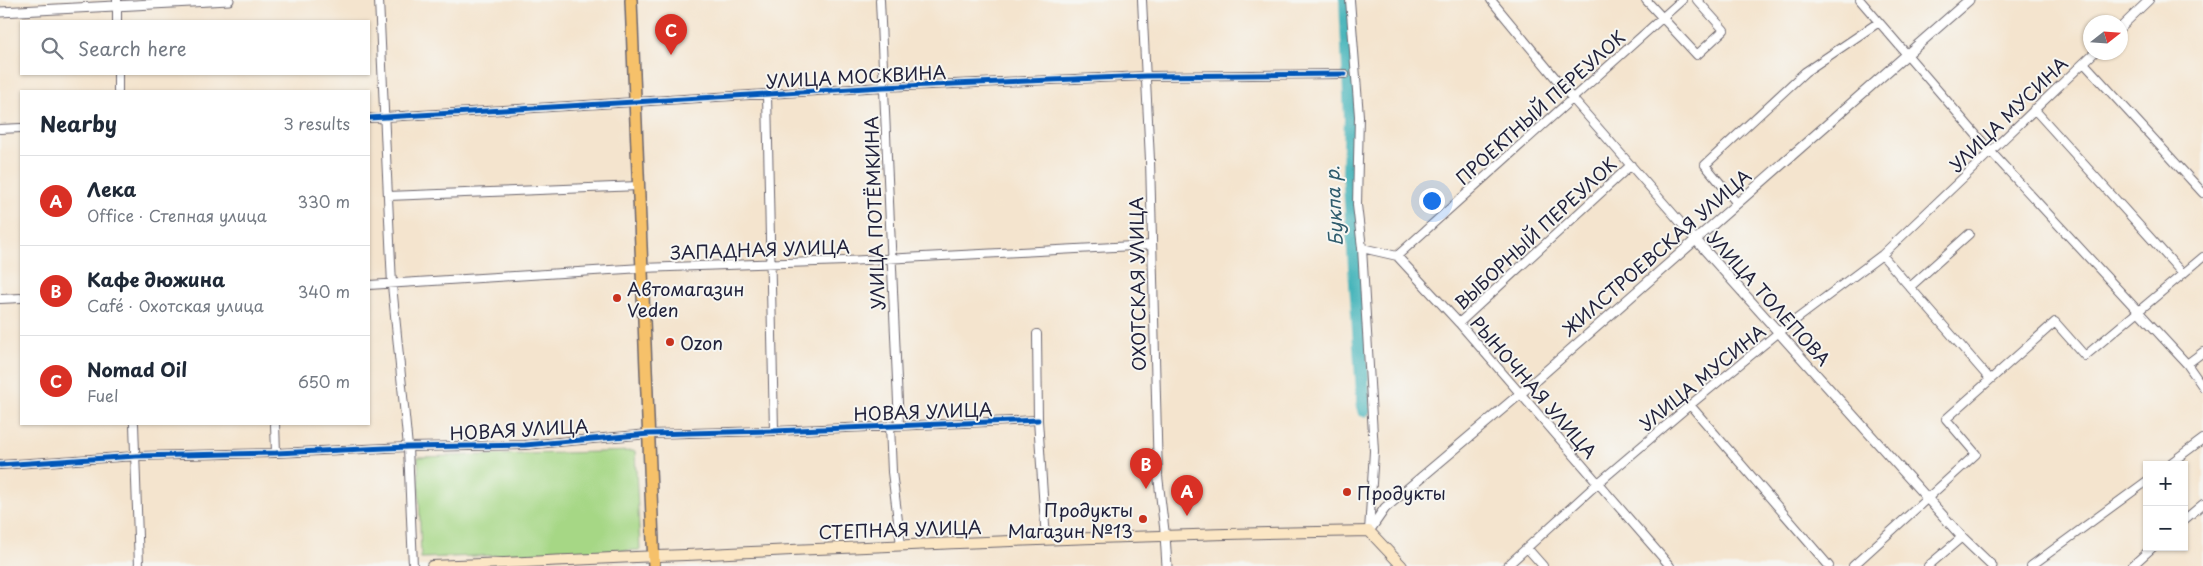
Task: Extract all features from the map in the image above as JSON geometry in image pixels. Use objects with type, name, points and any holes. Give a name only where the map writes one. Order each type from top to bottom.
[{"type":"main road","points":[[631,0],[654,561]]},
{"type":"main road","points":[[1369,531],[1402,566]]},
{"type":"main road","name":"СТЕПНАЯ УЛИЦА","points":[[432,566],[654,561],[901,545],[1165,535],[1369,531]]},
{"type":"street","points":[[0,12],[117,3],[229,0]]},
{"type":"street","points":[[379,0],[392,285],[408,447],[414,566]]},
{"type":"street","name":"УЛИЦА ПОТЁМКИНА","points":[[880,0],[895,425],[892,472],[901,545]]},
{"type":"street","name":"ОХОТСКАЯ УЛИЦА","points":[[1142,0],[1152,245],[1158,476],[1167,566]]},
{"type":"street","points":[[1350,0],[1359,116],[1357,205],[1362,248],[1374,451],[1369,531]]},
{"type":"street","name":"УЛИЦА ТОЛЕПОВА","points":[[1491,0],[1572,98],[1694,239],[1929,498],[1962,537],[1992,566]]},
{"type":"street","points":[[1646,0],[1697,55],[1724,30],[1697,0]]},
{"type":"street","name":"ПРОЕКТНЫЙ ПЕРЕУЛОК","points":[[1397,256],[1682,0]]},
{"type":"street","points":[[1860,0],[1906,56],[1991,152],[2187,364],[2203,386]]},
{"type":"street","name":"ЖИЛСТРОЕВСКАЯ УЛИЦА","points":[[1369,531],[1385,508],[1520,394],[1736,202],[1969,0]]},
{"type":"street","points":[[2128,20],[2149,0]]},
{"type":"street","points":[[117,3],[117,20]]},
{"type":"street","points":[[1736,202],[1705,164],[1805,72],[1879,22]]},
{"type":"street","name":"УЛИЦА МУСИНА","points":[[1507,566],[1690,405],[1778,333],[1882,255],[2087,60]]},
{"type":"street","points":[[2084,63],[2203,193]]},
{"type":"street","name":"УЛИЦА МОСКВИНА","points":[[370,118],[883,87],[1146,76],[1345,74]]},
{"type":"street","points":[[118,75],[118,90]]},
{"type":"street","points":[[767,94],[774,431]]},
{"type":"street","points":[[2034,109],[2183,274]]},
{"type":"street","points":[[0,129],[20,128]]},
{"type":"street","name":"ВЫБОРНЫЙ ПЕРЕУЛОК","points":[[1459,323],[1631,165]]},
{"type":"street","points":[[388,196],[639,186]]},
{"type":"street","points":[[1910,286],[1969,234]]},
{"type":"street","name":"ЗАПАДНАЯ УЛИЦА","points":[[370,286],[642,268],[890,259],[1152,245]]},
{"type":"street","points":[[1362,248],[1397,256]]},
{"type":"street","points":[[1882,255],[1990,378]]},
{"type":"street","name":"РЫНОЧНАЯ УЛИЦА","points":[[1397,256],[1459,323],[1670,566]]},
{"type":"street","points":[[1853,566],[1976,454],[1946,419],[1990,378],[2055,322],[2085,356],[2139,313],[2203,257]]},
{"type":"street","points":[[0,299],[20,298]]},
{"type":"street","points":[[1037,334],[1038,420],[1046,540]]},
{"type":"street","points":[[2187,364],[2203,352]]},
{"type":"street","points":[[1690,405],[1829,566]]},
{"type":"street","name":"НОВАЯ УЛИЦА","points":[[0,465],[136,456],[276,453],[408,447],[525,446],[649,434],[1038,420]]},
{"type":"street","points":[[134,425],[139,566]]},
{"type":"street","points":[[275,425],[276,453]]},
{"type":"street","points":[[2173,461],[2203,439]]},
{"type":"street","points":[[2031,566],[2143,483]]},
{"type":"street","points":[[2188,517],[2203,504]]},
{"type":"street","points":[[1928,566],[1962,537]]},
{"type":"street","points":[[1528,549],[1542,566]]},
{"type":"street","points":[[2132,566],[2149,551]]},
{"type":"green space","points":[[635,451],[640,550],[421,558],[418,457]]},
{"type":"waterway","name":"Букпа р.","points":[[1346,0],[1351,119],[1349,171],[1364,410]]},
{"type":"cycle path","points":[[370,118],[883,87],[1146,76],[1345,74]]},
{"type":"cycle path","points":[[0,465],[136,456],[525,445],[649,434],[1038,420]]},
{"type":"place","name":"Nomad Oil","points":[[671,55]]},
{"type":"place","name":"Автомагазин Veden","points":[[617,298]]},
{"type":"place","name":"Ozon","points":[[670,342]]},
{"type":"place","name":"Кафе дюжина","points":[[1146,489]]},
{"type":"place","name":"Продукты","points":[[1347,492]]},
{"type":"place","name":"Лека","points":[[1187,516]]},
{"type":"place","name":"Продукты Магазин №13","points":[[1143,519]]}]
